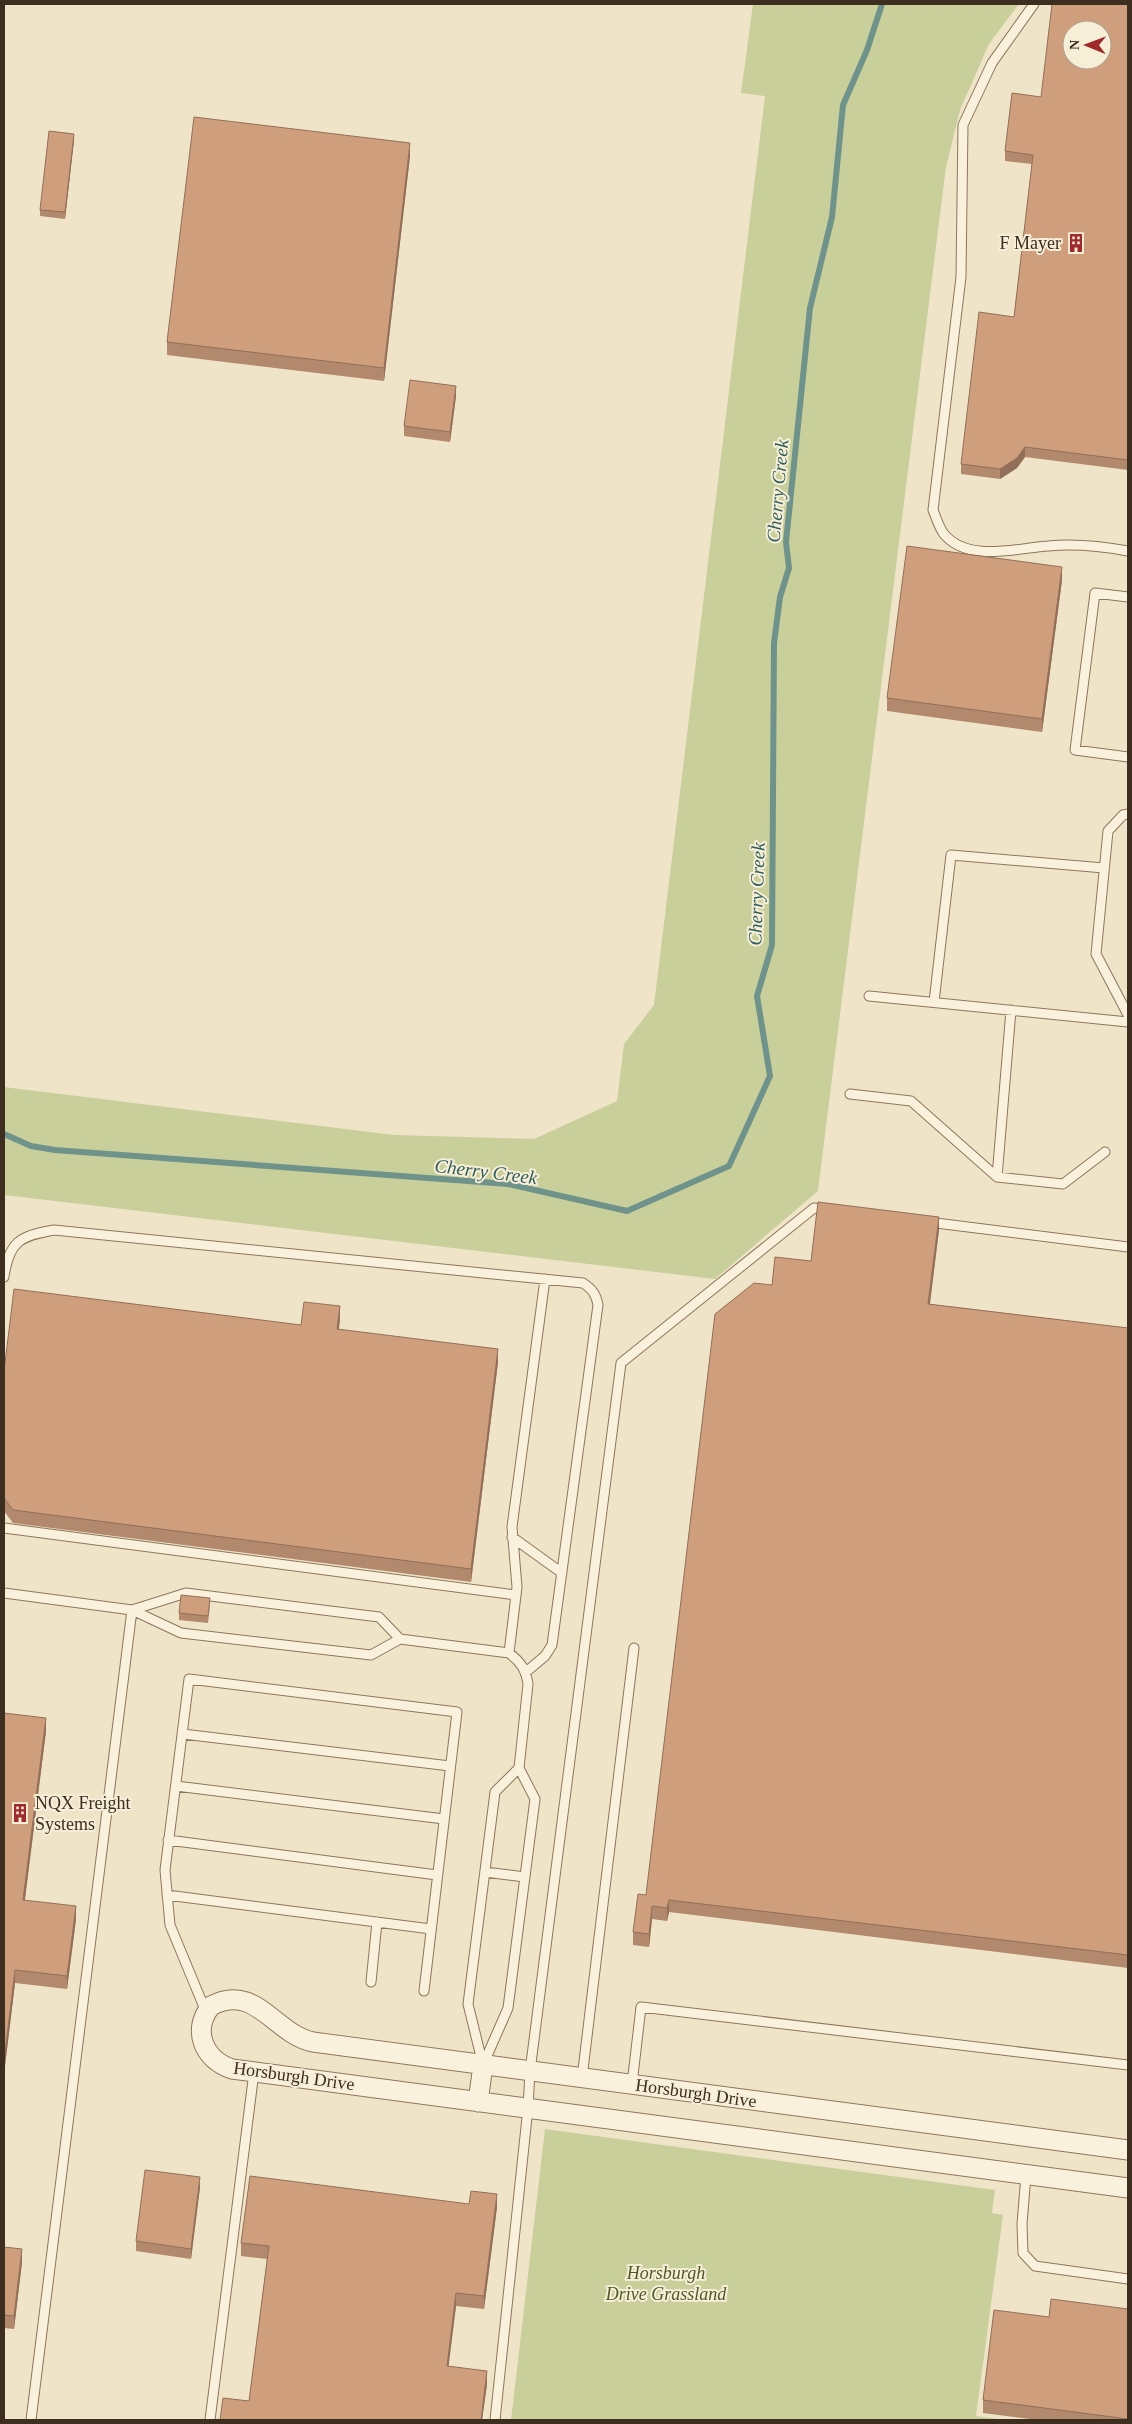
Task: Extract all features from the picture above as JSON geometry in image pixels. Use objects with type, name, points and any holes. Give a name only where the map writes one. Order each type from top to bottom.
[{"type":"street","name":"Horsburgh Drive","points":[[1128,2150],[306,2040],[284,2028],[262,2009],[247,2002],[228,2000],[219,2002],[206,2012],[202,2022],[202,2037],[206,2051],[221,2065],[254,2072],[1128,2188]]},
{"type":"street","points":[[478,2102],[483,2065]]},
{"type":"lane","points":[[1034,4],[992,62],[963,125],[961,277],[933,510],[944,534],[964,548],[995,553],[1047,546],[1088,544],[1128,551]]},
{"type":"lane","points":[[1128,597],[1095,593],[1075,750],[1128,757]]},
{"type":"lane","points":[[1128,814],[1123,815],[1108,830],[1096,954],[1128,1015]]},
{"type":"lane","points":[[934,1002],[951,855],[1104,868]]},
{"type":"lane","points":[[869,996],[1128,1022]]},
{"type":"lane","points":[[997,1177],[1011,1010]]},
{"type":"lane","points":[[850,1094],[912,1101],[997,1177],[1063,1184],[1105,1152]]},
{"type":"lane","points":[[495,2420],[528,2108],[530,2071],[621,1362],[814,1208],[834,1211]]},
{"type":"lane","points":[[922,1222],[1128,1247]]},
{"type":"lane","points":[[4,1277],[11,1248],[21,1238],[54,1230],[583,1283],[596,1295],[598,1304],[552,1645],[545,1656],[526,1672]]},
{"type":"lane","points":[[509,1653],[517,1573],[512,1537],[545,1279]]},
{"type":"lane","points":[[4,1528],[516,1595]]},
{"type":"lane","points":[[512,1537],[562,1573]]},
{"type":"lane","points":[[132,1610],[186,1592],[379,1617],[400,1639]]},
{"type":"lane","points":[[4,1594],[132,1610],[182,1634],[371,1655],[400,1639],[509,1653],[526,1672],[528,1684],[519,1768],[535,1799],[508,2008],[483,2065]]},
{"type":"lane","points":[[31,2420],[132,1610]]},
{"type":"lane","points":[[582,2078],[634,1648]]},
{"type":"lane","points":[[206,2012],[170,1924],[165,1870],[189,1679],[457,1712],[424,1991]]},
{"type":"lane","points":[[182,1734],[450,1766]]},
{"type":"lane","points":[[483,2065],[468,2004],[495,1792],[519,1768]]},
{"type":"lane","points":[[176,1786],[444,1819]]},
{"type":"lane","points":[[168,1840],[437,1875]]},
{"type":"lane","points":[[485,1872],[525,1877]]},
{"type":"lane","points":[[167,1895],[431,1929]]},
{"type":"lane","points":[[371,1982],[377,1922]]},
{"type":"lane","points":[[632,2084],[641,2007],[1128,2065]]},
{"type":"lane","points":[[210,2420],[254,2072]]},
{"type":"lane","points":[[1026,2175],[1022,2224],[1023,2253],[1035,2266],[1128,2279]]},
{"type":"green space","points":[[753,4],[1019,4],[989,44],[960,110],[946,167],[818,1191],[715,1279],[4,1195],[4,1087],[394,1135],[534,1139],[617,1101],[624,1044],[654,1005],[765,96],[741,93]]},
{"type":"green space","name":"Horsburgh Drive Grassland","points":[[545,2129],[995,2190],[992,2213],[1003,2215],[976,2416],[1004,2420],[511,2420]]},
{"type":"building","name":"F Mayer","points":[[1052,4],[1128,4],[1128,460],[1025,447],[1017,458],[1000,469],[961,464],[979,312],[1014,317],[1033,155],[1005,151],[1012,93],[1041,97]]},
{"type":"building","points":[[194,117],[410,143],[384,368],[167,342]]},
{"type":"building","points":[[49,131],[74,134],[65,212],[40,210]]},
{"type":"building","points":[[410,380],[456,386],[450,432],[404,426]]},
{"type":"building","points":[[907,546],[1062,567],[1042,719],[887,698]]},
{"type":"building","points":[[818,1202],[939,1217],[928,1304],[1128,1328],[1128,1955],[669,1900],[667,1908],[652,1906],[649,1934],[633,1932],[638,1894],[646,1895],[715,1314],[754,1283],[772,1285],[775,1257],[811,1261]]},
{"type":"building","points":[[14,1289],[301,1325],[304,1302],[340,1306],[337,1329],[498,1349],[471,1569],[13,1510],[4,1498],[4,1371]]},
{"type":"building","points":[[181,1595],[210,1598],[208,1616],[179,1613]]},
{"type":"building","points":[[4,1713],[46,1718],[23,1900],[76,1906],[67,1976],[15,1970],[4,2061]]},
{"type":"building","points":[[145,2170],[200,2177],[191,2249],[136,2241]]},
{"type":"building","points":[[250,2176],[469,2204],[471,2191],[497,2194],[484,2296],[456,2293],[447,2366],[487,2371],[481,2420],[220,2420],[223,2398],[249,2401],[269,2246],[241,2243]]},
{"type":"building","points":[[4,2247],[22,2249],[14,2316],[4,2315]]},
{"type":"building","points":[[1051,2299],[1128,2309],[1128,2419],[983,2400],[994,2310],[1049,2317]]},
{"type":"waterway","name":"Cherry Creek","points":[[4,1134],[31,1146],[55,1150],[508,1184],[627,1211],[729,1166],[770,1076],[757,996],[772,945],[774,643],[780,597],[789,568],[786,542],[810,308],[832,217],[843,105],[867,50],[882,4]]},
{"type":"place","name":"F Mayer","points":[[1076,243]]},
{"type":"place","name":"NQX Freight Systems","points":[[20,1813]]}]
